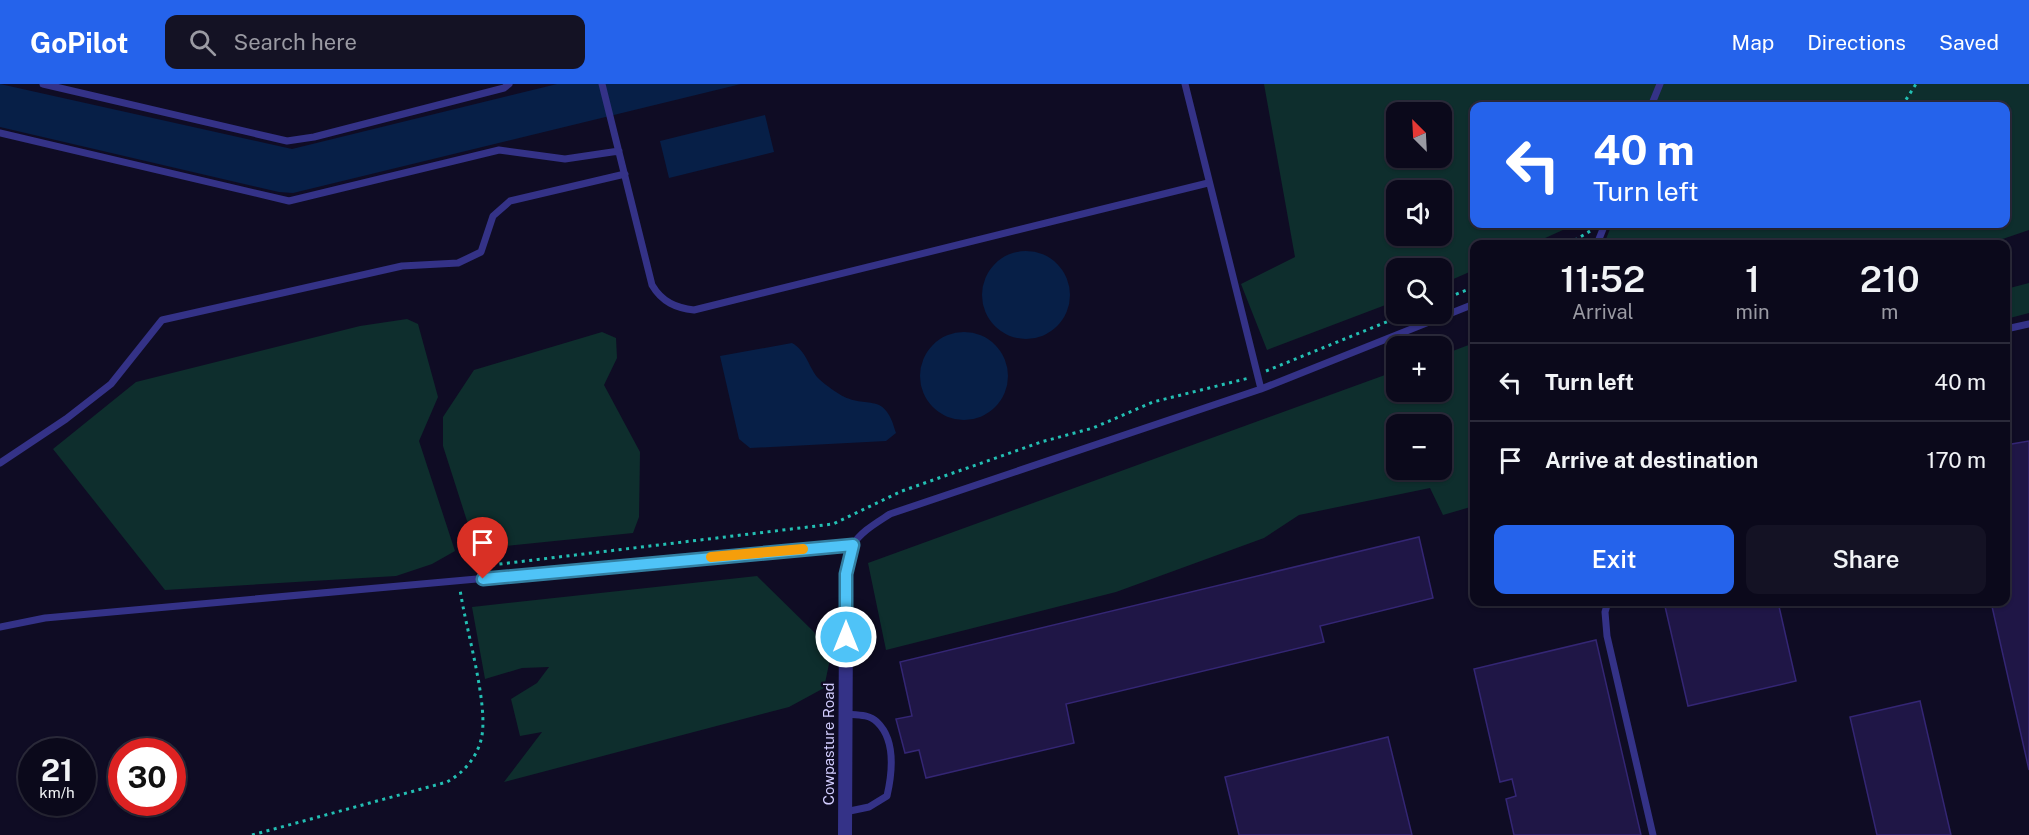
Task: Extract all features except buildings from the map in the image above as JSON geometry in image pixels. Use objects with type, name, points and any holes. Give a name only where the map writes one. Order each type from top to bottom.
[{"type":"street","name":"Cowpasture Road","points":[[845,835],[846,617]]},
{"type":"lane","points":[[43,84],[287,141],[314,137],[504,88],[508,84]]},
{"type":"lane","points":[[602,84],[652,285],[659,297],[679,308],[694,310],[1208,183]]},
{"type":"lane","points":[[1185,84],[1261,389]]},
{"type":"lane","points":[[1653,102],[1660,84]]},
{"type":"lane","points":[[0,133],[289,201],[499,150],[565,159],[619,151]]},
{"type":"lane","points":[[0,463],[66,419],[111,384],[162,320],[402,266],[458,263],[481,252],[493,216],[510,201],[625,174]]},
{"type":"lane","points":[[846,617],[846,574],[853,545],[872,526],[890,514],[1261,389],[1470,306]]},
{"type":"lane","points":[[2010,328],[2029,324]]},
{"type":"lane","points":[[0,627],[45,618],[853,545]]},
{"type":"lane","points":[[1607,606],[1605,612],[1607,636],[1653,835]]},
{"type":"lane","points":[[845,714],[866,716],[877,722],[887,738],[892,774],[887,795],[868,807],[845,812]]},
{"type":"path","points":[[1905,102],[1914,92],[1916,84]]},
{"type":"path","points":[[1575,240],[1596,228]]},
{"type":"path","points":[[1452,296],[1470,289]]},
{"type":"path","points":[[486,566],[833,524],[902,491],[1041,442],[1093,428],[1153,402],[1228,385],[1257,375],[1386,322]]},
{"type":"path","points":[[252,835],[447,782],[468,767],[481,742],[484,720],[460,581]]},
{"type":"green space","points":[[1264,84],[2029,84],[2029,230],[2000,240],[1606,240],[1610,228],[2010,228],[2010,102],[1470,102],[1470,228],[1567,228],[1541,240],[1470,240],[1470,272],[1452,280],[1452,258],[1386,258],[1386,305],[1267,350],[1241,284],[1295,257]]},
{"type":"green space","points":[[2029,283],[2029,313],[2010,318],[2010,288]]},
{"type":"green space","points":[[407,319],[418,324],[438,397],[419,441],[455,551],[432,564],[396,576],[165,590],[53,449],[136,382],[360,326]]},
{"type":"green space","points":[[602,332],[616,338],[617,358],[604,385],[640,452],[639,517],[633,533],[476,549],[443,446],[443,417],[474,370]]},
{"type":"green space","points":[[1470,344],[1470,507],[1443,515],[1430,488],[1299,515],[1264,538],[1116,592],[886,650],[868,563],[1386,375],[1386,402],[1452,402],[1452,351]]},
{"type":"green space","points":[[757,576],[814,632],[830,659],[824,688],[789,707],[504,782],[542,732],[520,736],[511,699],[537,683],[549,667],[522,668],[485,679],[472,607]]},
{"type":"water","points":[[0,84],[292,149],[557,84],[741,84],[293,193],[279,192],[0,127]]},
{"type":"water","points":[[765,115],[774,152],[669,178],[660,141]]},
{"type":"water","points":[[1017,251],[1035,251],[1051,258],[1063,270],[1070,286],[1070,304],[1063,320],[1051,332],[1035,339],[1017,339],[1001,332],[989,320],[982,304],[982,286],[989,270],[1001,258]]},
{"type":"water","points":[[955,332],[973,332],[989,339],[1001,351],[1008,367],[1008,385],[1001,401],[989,413],[973,420],[955,420],[939,413],[927,401],[920,385],[920,367],[927,351],[939,339]]},
{"type":"water","points":[[792,343],[804,354],[817,377],[831,389],[847,398],[880,405],[886,410],[896,433],[886,441],[750,448],[739,439],[720,356]]},
{"type":"slow traffic","points":[[711,557],[803,549]]},
{"type":"route","points":[[483,579],[853,545],[846,574],[846,637]]}]
